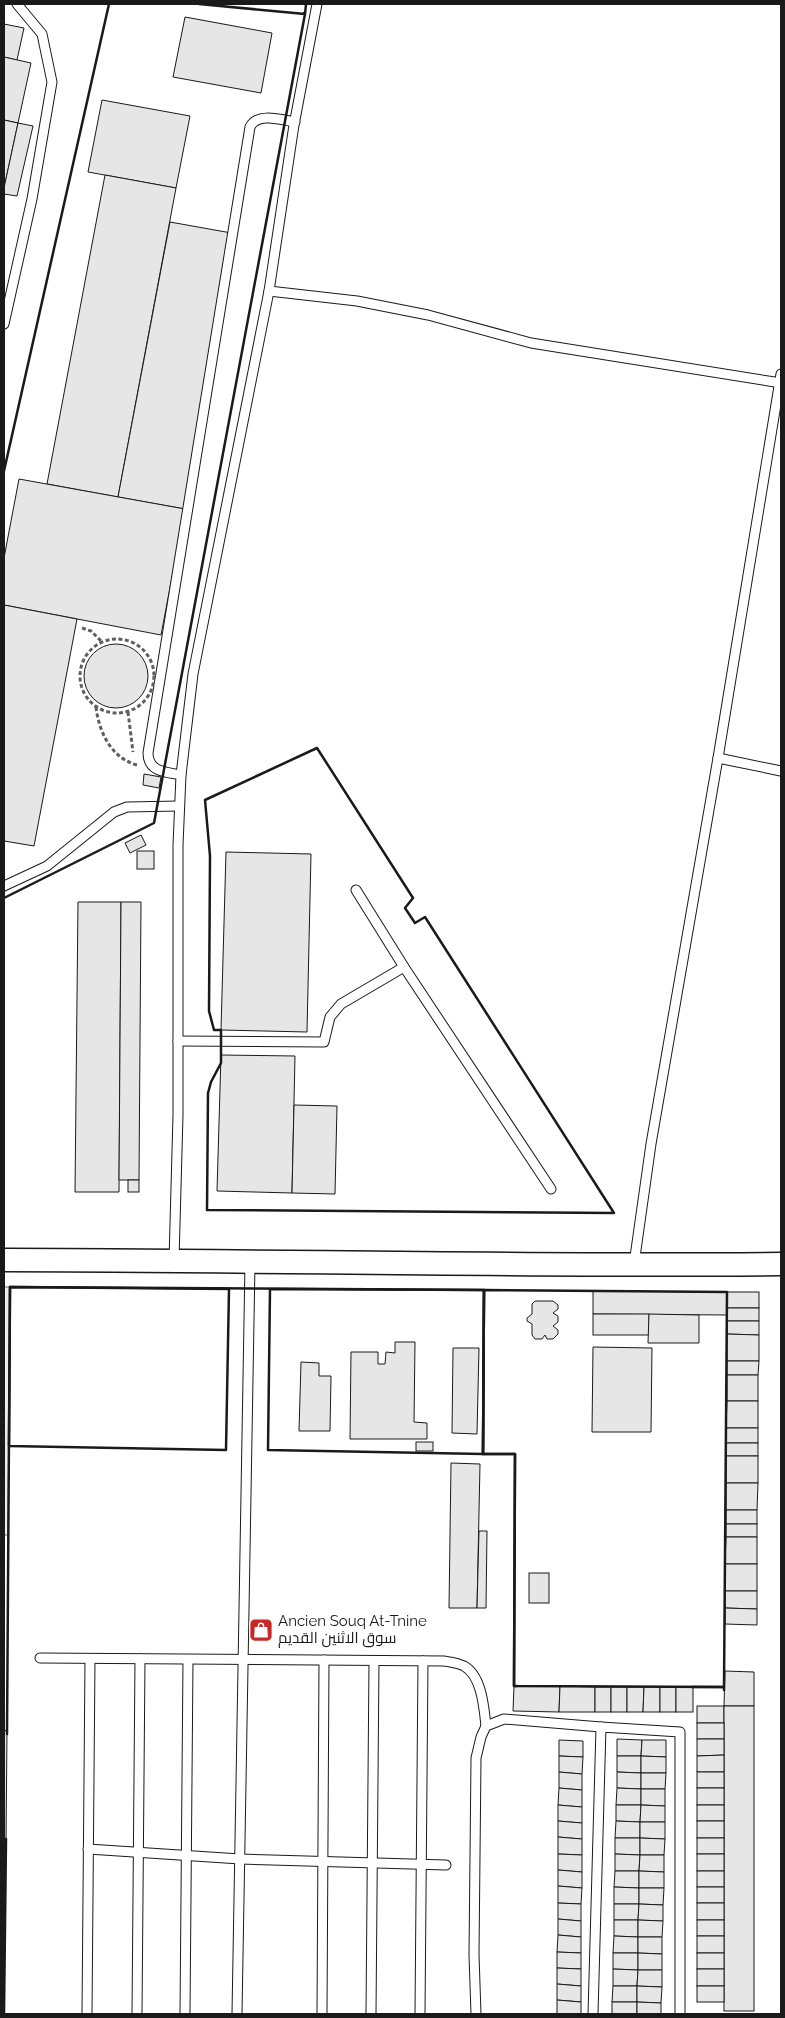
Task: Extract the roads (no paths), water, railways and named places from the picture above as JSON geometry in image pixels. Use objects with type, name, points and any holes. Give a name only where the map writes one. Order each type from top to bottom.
[{"type":"street","points":[[4,1260],[174,1260],[634,1266],[781,1264]]},
{"type":"lane","points":[[4,324],[32,199],[52,82],[42,34],[17,4]]},
{"type":"lane","points":[[174,1260],[178,1041],[178,845],[181,775],[193,674],[269,291],[295,122],[318,4]]},
{"type":"lane","points":[[181,775],[157,770],[149,763],[148,753],[250,127],[255,121],[262,118],[295,122]]},
{"type":"lane","points":[[269,291],[357,301],[428,316],[531,343],[781,380],[651,1144],[634,1266]]},
{"type":"lane","points":[[718,758],[781,771]]},
{"type":"lane","points":[[4,886],[47,866],[120,808],[127,806],[180,806]]},
{"type":"lane","points":[[356,890],[404,967],[551,1190]]},
{"type":"lane","points":[[178,1041],[324,1042],[330,1017],[341,1004],[404,967]]},
{"type":"lane","points":[[237,2014],[250,1262]]},
{"type":"lane","points":[[40,1658],[444,1660],[464,1667],[474,1678],[482,1698],[486,1726],[476,1758],[474,1955],[476,2014]]},
{"type":"lane","points":[[87,2014],[90,1659]]},
{"type":"lane","points":[[137,2014],[140,1659]]},
{"type":"lane","points":[[185,2014],[188,1660]]},
{"type":"lane","points":[[322,2014],[324,1660]]},
{"type":"lane","points":[[371,2014],[374,1660]]},
{"type":"lane","points":[[420,2014],[423,1661]]},
{"type":"lane","points":[[486,1726],[504,1719],[680,1732],[680,2014]]},
{"type":"lane","points":[[593,2014],[601,1727]]},
{"type":"lane","points":[[88,1849],[240,1858],[446,1865]]},
{"type":"place","name":"Ancien Souq At-Tnine سوق الاثنين القديم","points":[[261,1630]]}]
